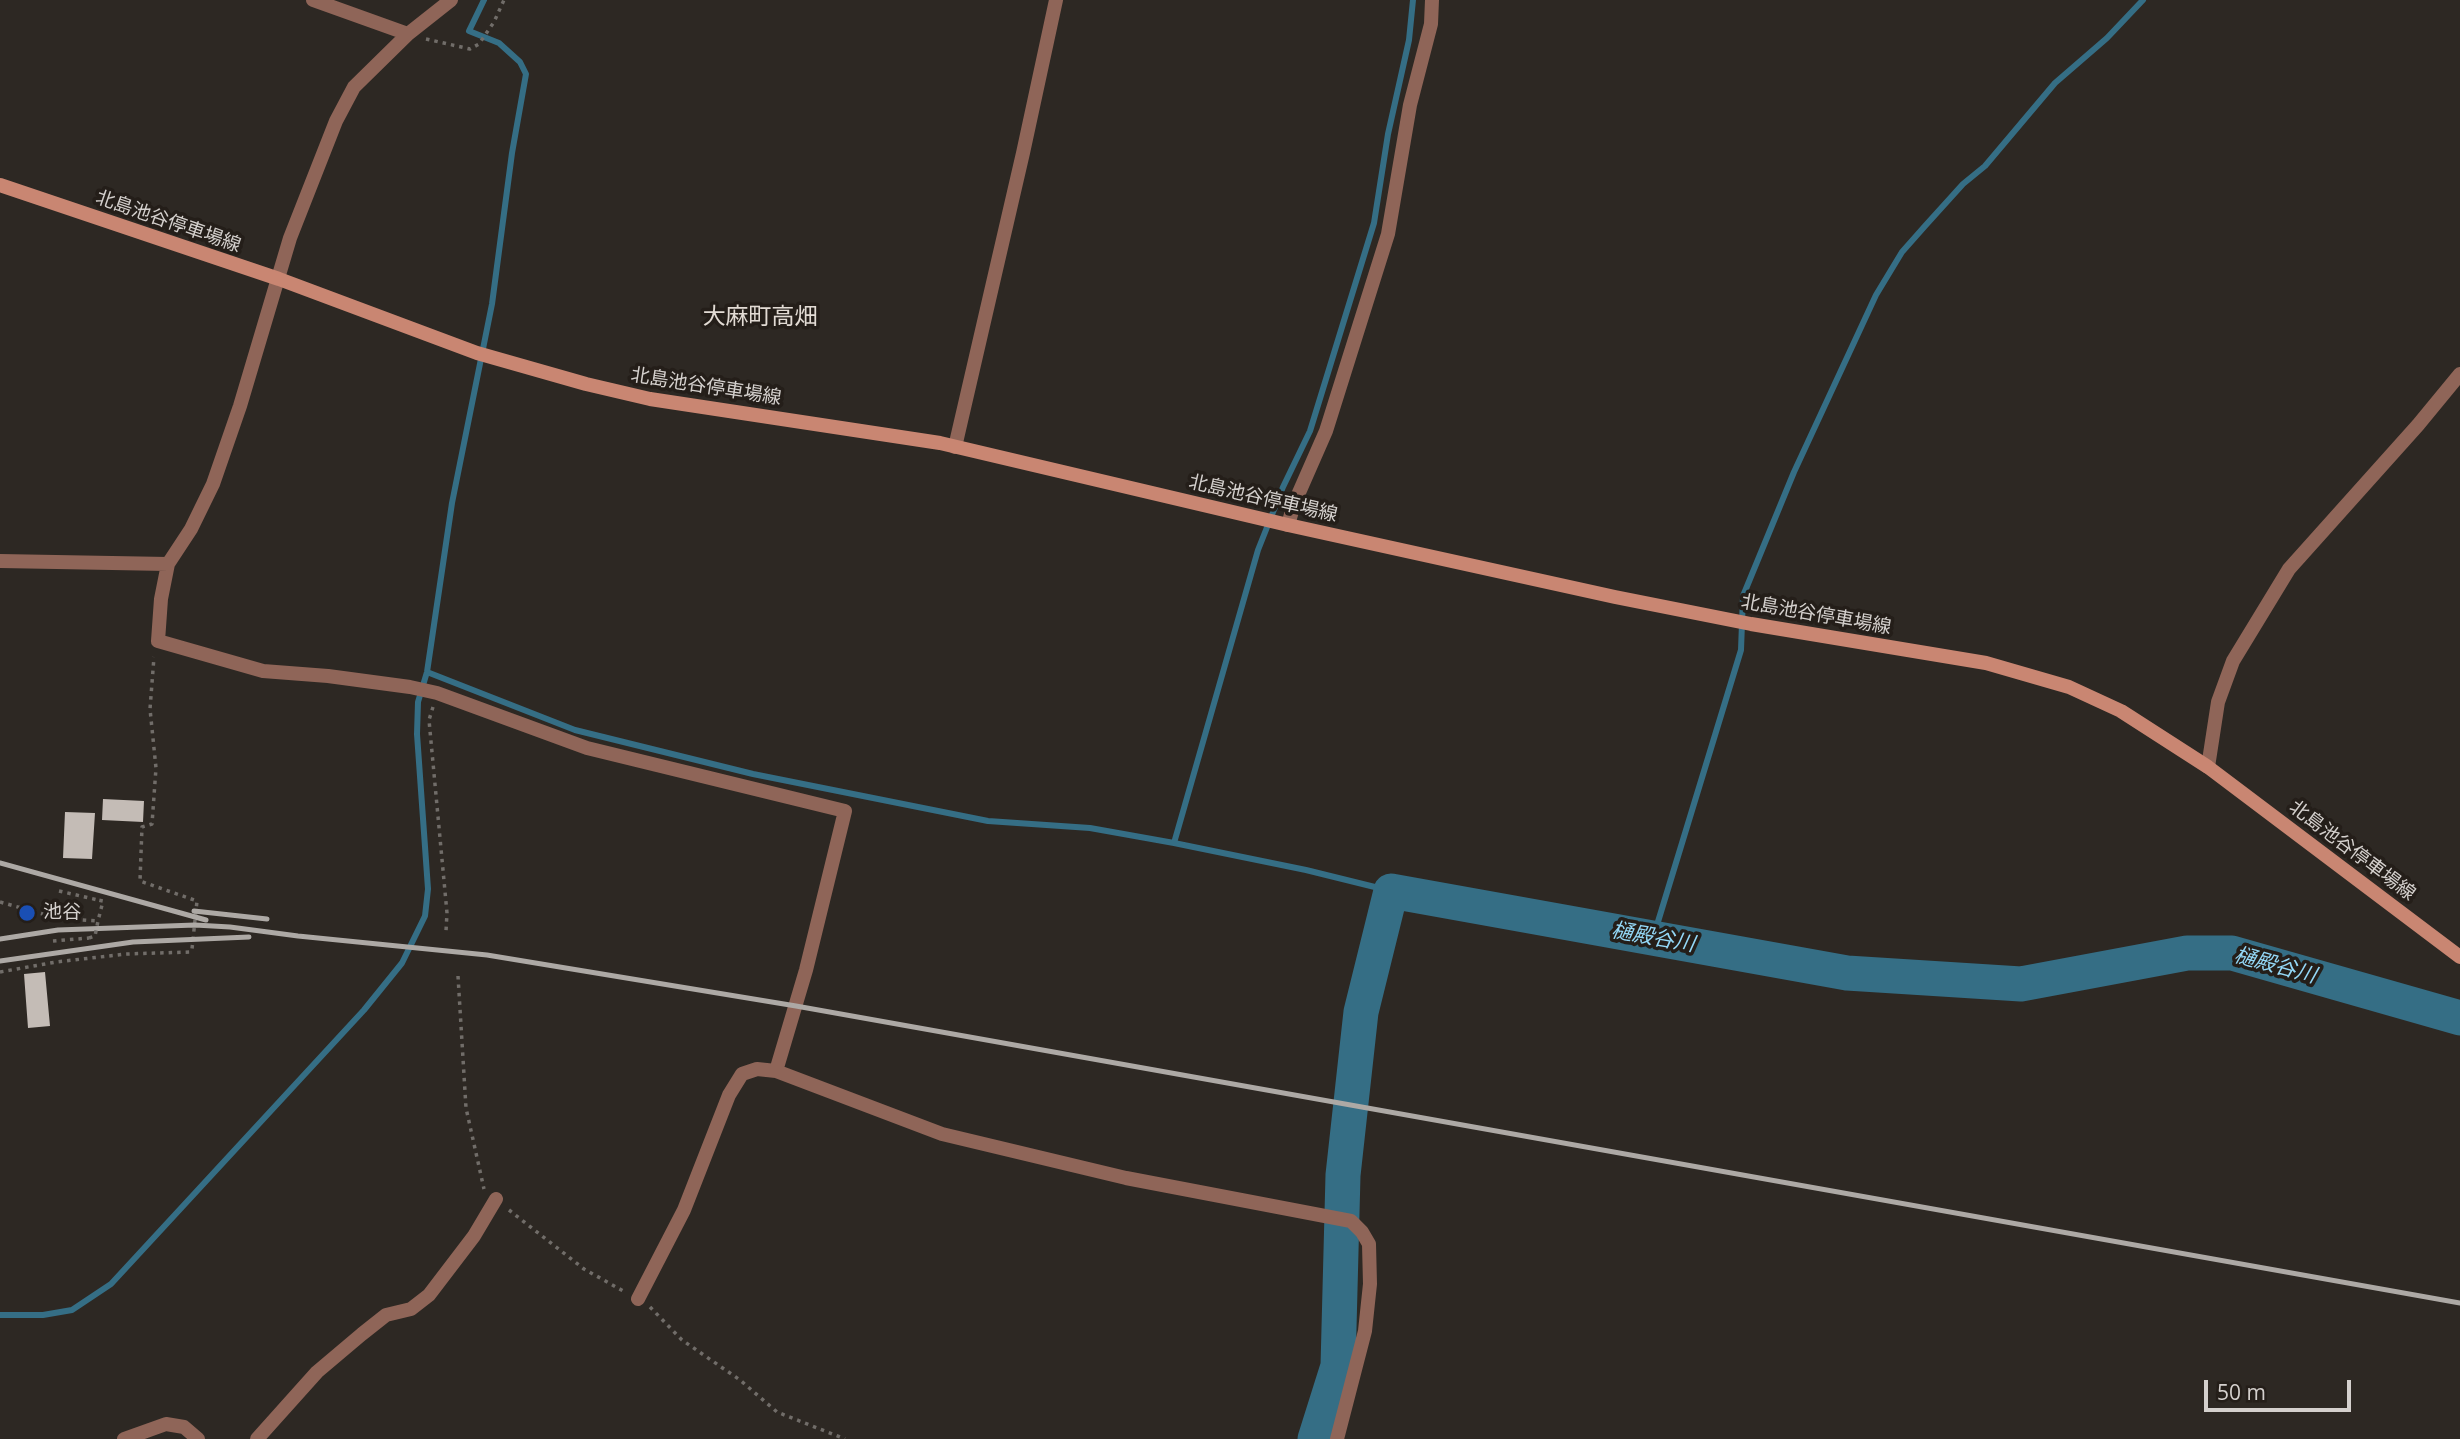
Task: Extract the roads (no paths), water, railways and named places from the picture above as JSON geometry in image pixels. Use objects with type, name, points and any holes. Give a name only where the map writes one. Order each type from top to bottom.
[{"type":"main road","name":"北島池谷停車場線","points":[[0,185],[279,279],[477,353],[586,384],[650,399],[955,447],[1284,524],[1642,603],[1986,663],[2069,687],[2110,706],[2208,768],[2460,957]]},
{"type":"street","points":[[313,0],[411,31]]},
{"type":"street","points":[[451,0],[411,31],[354,87],[336,121],[290,238],[240,406],[213,484],[191,529],[168,564],[161,599],[158,641],[263,671],[410,687],[435,693],[587,748],[845,811],[806,970],[776,1071]]},
{"type":"street","points":[[955,447],[1056,0]]},
{"type":"street","points":[[1284,524],[1326,431],[1388,234],[1410,105],[1430,24],[1432,0]]},
{"type":"street","points":[[2208,768],[2218,702],[2233,662],[2289,569],[2460,374]]},
{"type":"street","points":[[0,561],[168,564]]},
{"type":"street","points":[[638,1299],[684,1210],[729,1095],[742,1074],[757,1069],[776,1071],[942,1135],[1126,1178],[1351,1221],[1369,1244],[1370,1284],[1365,1331],[1338,1439]]},
{"type":"street","points":[[257,1439],[317,1372],[362,1334],[386,1315],[411,1309],[429,1295],[474,1236],[496,1199]]},
{"type":"street","points":[[124,1439],[166,1424],[184,1427],[198,1439]]},
{"type":"waterway","points":[[0,1315],[43,1315],[72,1310],[111,1284],[364,1010],[402,963],[425,916],[428,889],[417,734],[418,702],[427,672],[452,503],[492,304],[512,153],[526,74],[520,62],[499,43],[469,31],[484,0]]},
{"type":"waterway","points":[[427,672],[575,730],[753,774],[988,821],[1090,828],[1174,843],[1258,550],[1283,487],[1310,431],[1374,223],[1388,134],[1409,40],[1413,0]]},
{"type":"waterway","points":[[1653,938],[1741,650],[1743,596],[1794,472],[1876,295],[1902,252],[1963,184],[1985,166],[2055,83],[2107,38],[2143,0]]},
{"type":"waterway","points":[[1174,843],[1306,870],[1391,891]]},
{"type":"waterway","name":"樋殿谷川","points":[[1315,1439],[1338,1366],[1343,1175],[1361,1012],[1391,891],[1847,973],[2021,984],[2187,953],[2232,953],[2460,1018]]},
{"type":"railway","points":[[0,863],[206,920]]},
{"type":"railway","points":[[194,911],[267,919]]},
{"type":"railway","points":[[0,939],[58,930],[195,925],[487,955],[796,1006],[2460,1303]]},
{"type":"railway","points":[[0,961],[133,942],[249,937]]},
{"type":"place","name":"池谷","points":[[27,913]]},
{"type":"district","name":"大麻町高畑","points":[[760,317]]}]
